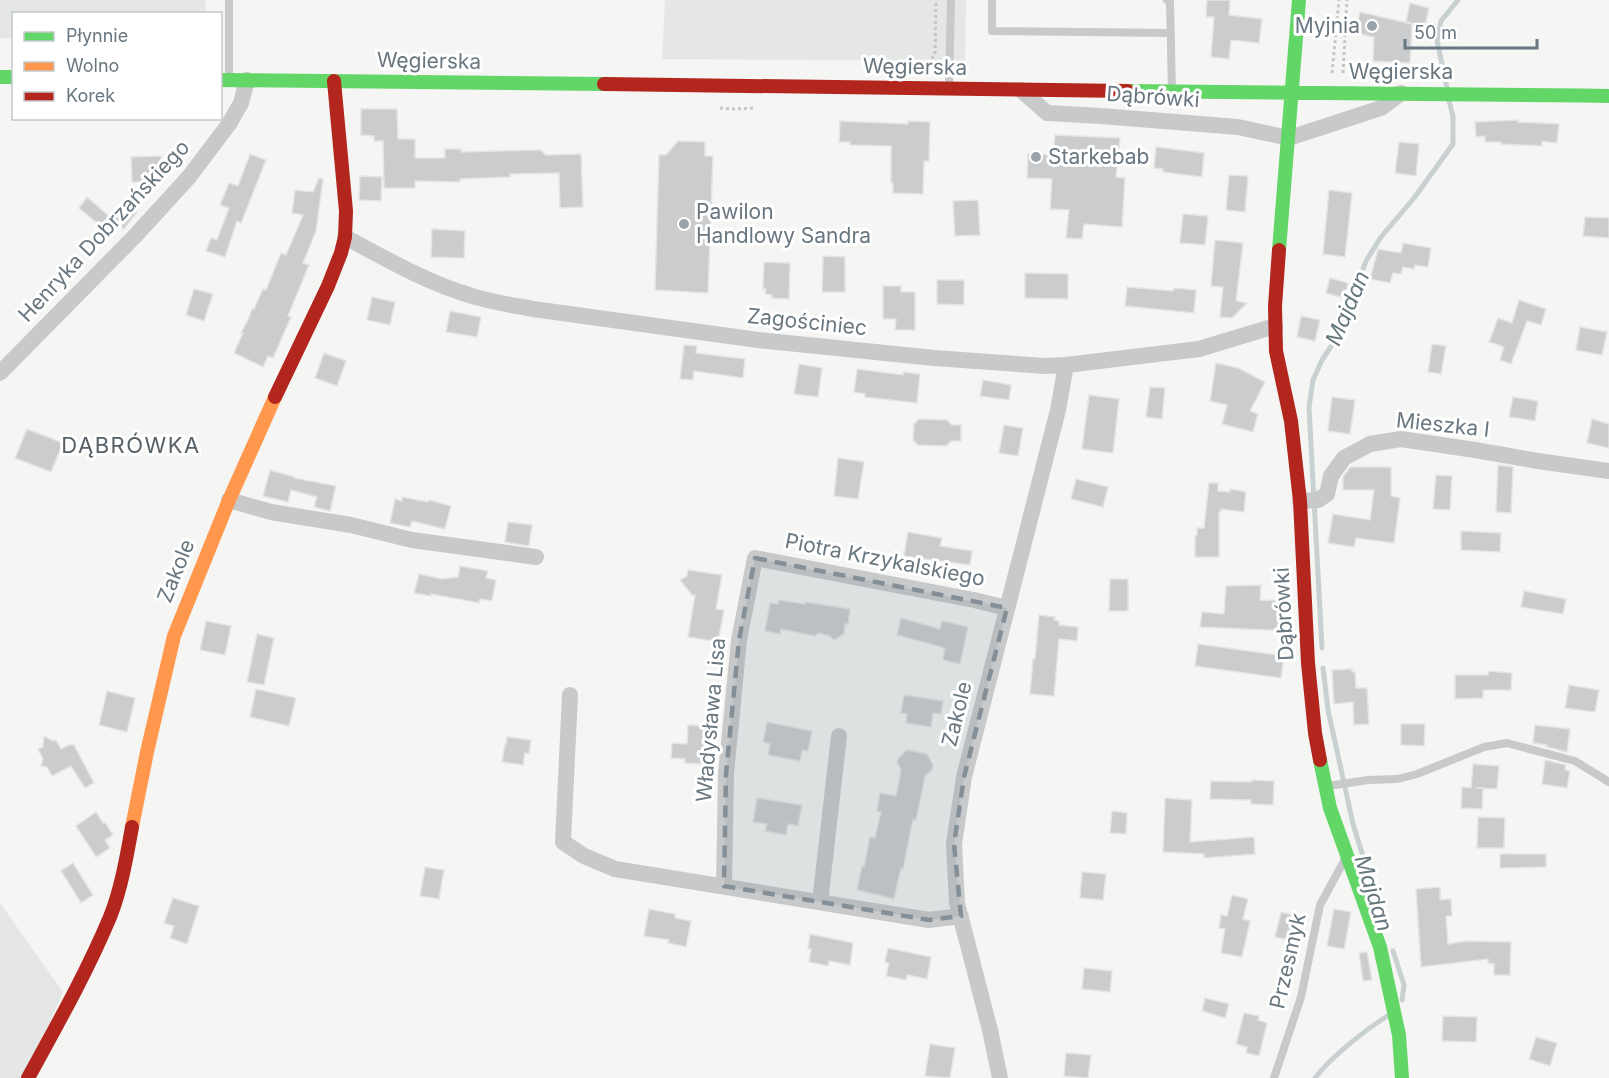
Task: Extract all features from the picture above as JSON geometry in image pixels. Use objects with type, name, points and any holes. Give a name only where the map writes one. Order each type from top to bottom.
[{"type":"street","name":"Dąbrówki","points":[[1299,0],[1275,306],[1276,351],[1308,501],[1308,663],[1315,733],[1337,785],[1330,808],[1380,947],[1399,1035],[1402,1078]]},
{"type":"street","name":"Węgierska","points":[[225,80],[1609,96]]},
{"type":"street","name":"Henryka Dobrzańskiego","points":[[0,373],[135,237],[189,177],[241,103],[247,80]]},
{"type":"street","name":"Zakole","points":[[28,1078],[67,1007],[111,915],[125,865],[147,752],[174,636],[229,500],[341,253],[345,237],[346,211],[334,81]]},
{"type":"street","name":"Dąbrówki","points":[[1021,90],[1047,113],[1238,127],[1289,138]]},
{"type":"street","points":[[1289,138],[1381,108],[1401,93]]},
{"type":"street","name":"Zagościniec","points":[[345,237],[434,283],[469,295],[533,309],[758,340],[934,358],[1045,366],[1066,365],[1199,349],[1275,326]]},
{"type":"street","name":"Zakole","points":[[1000,1078],[957,903],[954,844],[964,777],[1058,410],[1066,365]]},
{"type":"street","name":"Mieszka I","points":[[1308,501],[1327,494],[1331,476],[1344,458],[1370,444],[1401,439],[1609,471]]},
{"type":"street","points":[[229,500],[271,512],[351,525],[412,540],[536,557]]},
{"type":"street","name":"Piotra Krzykalskiego","points":[[754,558],[1007,608]]},
{"type":"street","name":"Władysława Lisa","points":[[724,886],[726,774],[735,673],[754,558]]},
{"type":"street","points":[[570,695],[562,842],[584,856],[615,868],[929,920],[961,916]]},
{"type":"street","points":[[820,902],[839,736]]},
{"type":"lane","points":[[225,80],[229,0]]},
{"type":"lane","points":[[949,88],[951,0]]},
{"type":"lane","points":[[992,0],[992,31],[1171,33]]},
{"type":"lane","points":[[1167,0],[1170,2],[1172,92]]},
{"type":"lane","points":[[1337,785],[1368,780],[1398,779],[1417,774],[1484,747],[1507,742],[1575,761],[1609,782]]},
{"type":"lane","name":"Przesmyk","points":[[1274,1078],[1301,997],[1320,904],[1348,856]]},
{"type":"path","points":[[1332,93],[1339,0]]},
{"type":"path","points":[[1332,93],[1343,78],[1347,0]]},
{"type":"highlighted area","points":[[755,558],[1007,608],[964,777],[954,844],[961,916],[929,920],[724,886],[726,774],[739,640]]},
{"type":"shaded area","points":[[0,0],[205,0],[206,12],[12,12],[12,39],[0,38]]},
{"type":"shaded area","points":[[665,0],[966,0],[965,61],[662,59]]},
{"type":"shaded area","points":[[0,903],[63,992],[25,1078],[0,1078]]},
{"type":"building","points":[[1207,0],[1230,0],[1229,15],[1262,19],[1259,43],[1231,40],[1229,59],[1211,57],[1214,17],[1206,17]]},
{"type":"building","points":[[1410,3],[1429,8],[1425,26],[1406,22]]},
{"type":"building","points":[[1360,12],[1412,24],[1410,63],[1373,61],[1374,37],[1356,33]]},
{"type":"building","points":[[361,109],[397,109],[398,139],[415,139],[415,158],[445,158],[445,149],[461,149],[461,152],[540,150],[546,155],[581,154],[583,207],[560,208],[559,173],[510,174],[510,177],[460,179],[460,182],[415,181],[415,188],[384,188],[383,141],[374,141],[374,136],[361,135]]},
{"type":"building","points":[[1518,120],[1518,122],[1559,124],[1557,143],[1542,141],[1542,146],[1501,144],[1501,142],[1485,142],[1485,136],[1476,137],[1475,122]]},
{"type":"building","points":[[840,121],[908,124],[908,121],[930,122],[929,161],[924,161],[923,194],[893,193],[891,146],[850,145],[850,142],[839,142]]},
{"type":"building","points":[[1055,135],[1120,138],[1116,177],[1125,178],[1122,227],[1084,224],[1082,239],[1066,238],[1069,210],[1050,209],[1052,179],[1027,178],[1028,154],[1053,155]]},
{"type":"building","name":"Pawilon Handlowy Sandra","points":[[678,141],[705,142],[705,156],[713,156],[708,293],[655,290],[659,155],[666,155]]},
{"type":"building","points":[[1399,142],[1419,144],[1416,176],[1395,173]]},
{"type":"building","points":[[1156,147],[1204,153],[1202,177],[1163,172],[1163,169],[1154,168]]},
{"type":"building","points":[[250,154],[266,160],[241,223],[237,221],[225,257],[206,251],[211,238],[217,240],[229,208],[220,205],[229,183],[238,186]]},
{"type":"building","points":[[161,156],[161,182],[132,182],[131,157]]},
{"type":"building","points":[[1229,175],[1248,176],[1245,212],[1226,210]]},
{"type":"building","points":[[360,176],[382,177],[381,201],[359,200]]},
{"type":"building","points":[[319,178],[323,179],[316,231],[303,263],[309,265],[288,316],[291,317],[273,358],[268,356],[263,367],[234,353],[252,309],[263,289],[266,290],[281,253],[286,255],[303,215],[292,213],[295,190],[313,192]]},
{"type":"building","points":[[1329,190],[1352,193],[1345,257],[1323,254]]},
{"type":"building","points":[[87,197],[111,218],[103,228],[79,208]]},
{"type":"building","points":[[978,200],[980,235],[955,236],[953,201]]},
{"type":"building","points":[[127,204],[137,212],[124,229],[113,220]]},
{"type":"building","points":[[1183,214],[1208,216],[1205,245],[1180,243]]},
{"type":"building","points":[[1585,217],[1609,218],[1609,238],[1583,236]]},
{"type":"building","points":[[432,229],[465,231],[464,258],[431,257]]},
{"type":"building","points":[[1215,240],[1243,243],[1236,301],[1247,303],[1232,318],[1220,317],[1223,287],[1211,286]]},
{"type":"building","points":[[1403,243],[1431,248],[1428,267],[1415,265],[1414,269],[1403,267],[1401,274],[1393,273],[1390,283],[1370,279],[1378,249],[1401,253]]},
{"type":"building","points":[[823,256],[845,257],[845,292],[822,292]]},
{"type":"building","points":[[764,262],[790,263],[789,299],[772,298],[772,295],[765,294],[766,289],[763,289]]},
{"type":"building","points":[[1025,273],[1068,274],[1068,299],[1025,298]]},
{"type":"building","points":[[1330,278],[1348,283],[1344,298],[1326,293]]},
{"type":"building","points":[[937,280],[964,280],[964,305],[937,304]]},
{"type":"building","points":[[883,286],[901,286],[901,292],[915,292],[915,330],[895,330],[896,319],[883,319]]},
{"type":"building","points":[[1127,287],[1173,291],[1174,288],[1196,290],[1194,313],[1125,306]]},
{"type":"building","points":[[194,289],[213,294],[204,321],[186,315]]},
{"type":"building","points":[[372,297],[395,302],[390,325],[367,320]]},
{"type":"building","points":[[1519,300],[1546,309],[1541,325],[1527,321],[1511,364],[1500,360],[1504,347],[1489,342],[1498,318],[1512,323]]},
{"type":"building","points":[[450,311],[481,317],[477,337],[446,332]]},
{"type":"building","points":[[1301,316],[1320,320],[1315,341],[1297,337]]},
{"type":"building","points":[[1580,327],[1607,332],[1602,355],[1576,350]]},
{"type":"building","points":[[1432,344],[1446,346],[1441,374],[1428,372]]},
{"type":"building","points":[[684,345],[697,346],[696,353],[745,359],[743,378],[694,371],[693,380],[680,379]]},
{"type":"building","points":[[324,353],[346,361],[337,386],[315,378]]},
{"type":"building","points":[[1216,363],[1238,368],[1265,382],[1250,411],[1258,414],[1253,432],[1222,424],[1227,405],[1210,401]]},
{"type":"building","points":[[799,364],[822,368],[818,397],[794,394]]},
{"type":"building","points":[[857,369],[903,375],[903,372],[920,374],[917,403],[865,397],[865,394],[854,392]]},
{"type":"building","points":[[983,380],[1011,385],[1009,400],[980,396]]},
{"type":"building","points":[[1150,387],[1165,388],[1162,419],[1146,417]]},
{"type":"building","points":[[1089,395],[1119,399],[1113,453],[1082,449]]},
{"type":"building","points":[[1332,397],[1355,400],[1350,434],[1328,431]]},
{"type":"building","points":[[1513,397],[1538,401],[1535,421],[1509,417]]},
{"type":"building","points":[[919,419],[947,420],[952,425],[961,425],[961,441],[951,441],[946,446],[918,445],[913,440],[914,424]]},
{"type":"building","points":[[1592,419],[1609,424],[1609,448],[1587,443]]},
{"type":"building","points":[[1004,425],[1023,428],[1018,456],[999,453]]},
{"type":"building","points":[[27,429],[63,443],[51,472],[15,458]]},
{"type":"building","points":[[838,458],[864,462],[858,499],[834,496]]},
{"type":"building","points":[[1498,465],[1513,467],[1511,513],[1496,512]]},
{"type":"building","points":[[1350,467],[1391,467],[1391,496],[1400,498],[1394,543],[1356,538],[1354,547],[1328,543],[1333,514],[1370,520],[1374,490],[1343,490],[1343,477]]},
{"type":"building","points":[[270,470],[294,478],[336,486],[330,511],[314,507],[317,497],[291,490],[288,502],[263,496]]},
{"type":"building","points":[[1436,475],[1452,476],[1450,510],[1433,509]]},
{"type":"building","points":[[1076,479],[1108,487],[1103,507],[1071,499]]},
{"type":"building","points":[[1209,483],[1218,483],[1218,491],[1230,492],[1230,489],[1246,492],[1244,512],[1221,509],[1219,512],[1219,557],[1195,557],[1195,536],[1197,536],[1197,528],[1204,528]]},
{"type":"building","points":[[402,497],[428,502],[429,500],[451,506],[445,529],[412,521],[410,527],[390,523],[395,499],[402,501]]},
{"type":"building","points":[[508,522],[532,525],[529,546],[505,542]]},
{"type":"building","points":[[1461,531],[1501,533],[1500,552],[1461,550]]},
{"type":"building","points":[[908,532],[942,538],[940,546],[972,551],[970,565],[904,556]]},
{"type":"building","points":[[460,566],[488,571],[486,578],[496,580],[492,601],[480,599],[479,603],[414,593],[419,574],[442,579],[458,577]]},
{"type":"building","points":[[688,570],[722,575],[716,609],[724,610],[718,642],[688,637],[695,595],[692,595],[680,580],[687,576]]},
{"type":"building","points":[[1110,579],[1128,579],[1128,611],[1109,611]]},
{"type":"building","points":[[1261,585],[1260,600],[1290,601],[1288,631],[1200,627],[1202,612],[1224,614],[1226,586]]},
{"type":"building","points":[[1524,591],[1566,599],[1563,614],[1521,607]]},
{"type":"building","points":[[779,600],[850,609],[844,634],[834,640],[830,636],[819,633],[815,636],[781,629],[780,634],[765,631],[770,603],[778,604]]},
{"type":"building","points":[[1039,615],[1055,617],[1054,620],[1059,621],[1059,625],[1078,627],[1077,641],[1059,639],[1054,696],[1030,694]]},
{"type":"building","points":[[901,618],[940,629],[942,621],[968,627],[960,664],[943,660],[945,648],[897,635]]},
{"type":"building","points":[[206,621],[231,626],[225,655],[200,650]]},
{"type":"building","points":[[257,634],[274,638],[264,685],[247,682]]},
{"type":"building","points":[[1198,644],[1284,656],[1281,678],[1195,666]]},
{"type":"building","points":[[1352,669],[1352,672],[1355,672],[1356,688],[1367,688],[1369,724],[1354,725],[1353,702],[1334,704],[1332,670]]},
{"type":"building","points":[[1488,671],[1512,673],[1511,690],[1483,690],[1483,698],[1455,699],[1455,675],[1488,675]]},
{"type":"building","points":[[1569,685],[1599,690],[1595,712],[1565,708]]},
{"type":"building","points":[[256,689],[296,698],[289,726],[250,717]]},
{"type":"building","points":[[107,691],[135,698],[127,732],[99,725]]},
{"type":"building","points":[[904,695],[943,701],[941,714],[933,713],[931,727],[906,723],[907,714],[901,713]]},
{"type":"building","points":[[767,722],[812,731],[808,751],[802,750],[800,761],[768,755],[770,744],[763,742]]},
{"type":"building","points":[[1401,724],[1425,724],[1424,746],[1401,745]]},
{"type":"building","points":[[688,725],[707,726],[704,764],[685,763],[685,759],[671,758],[672,743],[687,744]]},
{"type":"building","points":[[1535,725],[1570,729],[1567,752],[1533,743]]},
{"type":"building","points":[[44,736],[53,741],[56,740],[61,749],[74,745],[94,783],[85,788],[71,766],[52,776],[47,767],[41,766],[43,759],[38,749],[43,747]]},
{"type":"building","points":[[507,737],[531,740],[529,754],[525,753],[523,765],[502,762]]},
{"type":"building","points":[[907,750],[927,754],[933,765],[932,770],[925,776],[916,820],[913,819],[903,869],[901,868],[894,899],[857,890],[870,837],[875,838],[881,812],[877,811],[880,793],[896,796],[901,770],[897,762]]},
{"type":"building","points":[[1545,760],[1566,765],[1565,770],[1570,771],[1567,788],[1542,784]]},
{"type":"building","points":[[1473,764],[1499,766],[1497,789],[1483,788],[1482,809],[1461,808],[1462,787],[1471,788]]},
{"type":"building","points":[[1252,780],[1274,781],[1273,805],[1251,804],[1251,800],[1210,799],[1211,781],[1252,782]]},
{"type":"building","points":[[757,798],[802,805],[798,826],[788,824],[786,835],[765,831],[767,824],[753,822]]},
{"type":"building","points":[[1165,798],[1192,800],[1190,842],[1254,837],[1255,854],[1204,858],[1204,854],[1163,852]]},
{"type":"building","points":[[1112,811],[1127,813],[1126,834],[1110,833]]},
{"type":"building","points":[[96,812],[113,835],[105,840],[110,848],[96,857],[76,826]]},
{"type":"building","points":[[1478,817],[1505,818],[1504,848],[1477,848]]},
{"type":"building","points":[[1500,854],[1546,854],[1546,867],[1500,868]]},
{"type":"building","points":[[73,863],[93,895],[81,903],[61,871]]},
{"type":"building","points":[[425,867],[444,870],[439,899],[420,896]]},
{"type":"building","points":[[1082,872],[1106,874],[1103,900],[1080,898]]},
{"type":"building","points":[[1440,887],[1440,900],[1451,899],[1452,916],[1446,916],[1448,944],[1466,941],[1511,942],[1510,975],[1494,975],[1494,964],[1488,963],[1488,959],[1421,967],[1416,889]]},
{"type":"building","points":[[1232,895],[1248,899],[1243,919],[1250,921],[1242,957],[1221,953],[1225,929],[1219,928],[1221,915],[1227,916]]},
{"type":"building","points":[[173,898],[199,906],[187,944],[170,938],[174,926],[164,923]]},
{"type":"building","points":[[649,909],[675,914],[675,918],[691,921],[686,947],[668,943],[669,940],[644,936]]},
{"type":"building","points":[[1334,909],[1351,912],[1344,949],[1327,946]]},
{"type":"building","points":[[1281,912],[1304,918],[1298,942],[1275,937]]},
{"type":"building","points":[[810,934],[853,943],[850,965],[829,961],[828,966],[809,962]]},
{"type":"building","points":[[888,948],[931,957],[927,979],[907,975],[906,980],[886,976],[889,963],[885,962]]},
{"type":"building","points":[[1367,952],[1372,980],[1363,981],[1359,953]]},
{"type":"building","points":[[1084,968],[1112,971],[1110,992],[1082,989]]},
{"type":"building","points":[[1205,998],[1229,1004],[1225,1018],[1202,1011]]},
{"type":"building","points":[[1244,1013],[1259,1016],[1258,1020],[1267,1023],[1259,1056],[1246,1053],[1247,1047],[1236,1044]]},
{"type":"building","points":[[1443,1016],[1477,1017],[1476,1042],[1442,1041]]},
{"type":"building","points":[[1536,1037],[1557,1043],[1550,1066],[1529,1059]]},
{"type":"building","points":[[930,1044],[955,1048],[950,1078],[925,1076]]},
{"type":"building","points":[[1066,1053],[1091,1055],[1088,1078],[1064,1076]]},
{"type":"waterway","name":"Majdan","points":[[1447,88],[1437,40],[1441,21],[1458,0]]},
{"type":"waterway","name":"Majdan","points":[[1322,648],[1309,407],[1313,380],[1322,360],[1340,333],[1366,261],[1381,237],[1414,198],[1453,144],[1453,117],[1449,100]]},
{"type":"waterway","name":"Majdan","points":[[1323,668],[1328,710],[1353,824],[1379,908]]},
{"type":"waterway","name":"Majdan","points":[[1393,951],[1404,985],[1402,1000]]},
{"type":"waterway","name":"Majdan","points":[[1315,1078],[1349,1044],[1389,1015]]},
{"type":"traffic: fast","points":[[1279,250],[1299,0]]},
{"type":"traffic: fast","points":[[0,77],[12,77]]},
{"type":"traffic: fast","points":[[222,80],[604,84]]},
{"type":"traffic: fast","points":[[1128,91],[1609,96]]},
{"type":"traffic: fast","points":[[1320,760],[1330,808],[1380,947],[1399,1035],[1402,1078]]},
{"type":"traffic: slow","points":[[132,827],[174,636],[229,500],[275,397]]},
{"type":"traffic: jam","points":[[275,397],[328,286],[345,237],[346,211],[334,81]]},
{"type":"traffic: jam","points":[[604,84],[1128,91]]},
{"type":"traffic: jam","points":[[1279,250],[1275,306],[1276,351],[1291,421],[1300,501],[1308,663],[1320,760]]},
{"type":"traffic: jam","points":[[28,1078],[82,978],[110,917],[126,861],[132,827]]},
{"type":"place","name":"Myjnia","points":[[1372,26]]},
{"type":"place","name":"Starkebab","points":[[1036,157]]},
{"type":"place","name":"Pawilon Handlowy Sandra","points":[[684,224]]},
{"type":"district","name":"DĄBRÓWKA","points":[[131,445]]}]
